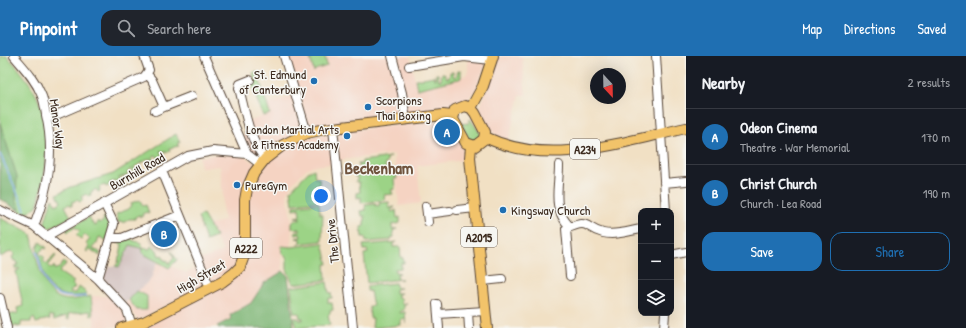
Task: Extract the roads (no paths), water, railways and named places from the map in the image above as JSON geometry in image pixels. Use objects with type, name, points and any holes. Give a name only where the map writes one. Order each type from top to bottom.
[{"type":"main road","points":[[471,108],[482,86],[492,58]]},
{"type":"main road","points":[[461,107],[471,108],[484,132],[485,137],[479,144],[471,146],[464,140],[454,122],[453,116],[455,110],[461,107]]},
{"type":"main road","name":"High Street","points":[[129,327],[144,322],[231,276],[243,261],[246,248],[245,194],[251,178],[263,161],[283,145],[307,133],[333,128],[443,115],[453,116]]},
{"type":"main road","name":"A234","points":[[485,137],[522,150],[566,151],[589,148],[686,128]]},
{"type":"main road","name":"A2015","points":[[471,146],[470,158],[487,328]]},
{"type":"street","name":"Manor Way","points":[[14,56],[26,70],[40,91],[47,119],[51,151],[49,175],[42,204],[34,226]]},
{"type":"street","points":[[144,56],[148,66],[147,74],[152,80],[164,107]]},
{"type":"street","points":[[204,56],[247,154],[263,161]]},
{"type":"street","points":[[284,56],[307,133]]},
{"type":"street","points":[[392,56],[398,68],[406,120]]},
{"type":"street","points":[[656,56],[660,95],[660,133],[666,208]]},
{"type":"street","points":[[409,66],[464,57],[492,58]]},
{"type":"street","points":[[47,119],[147,74]]},
{"type":"street","points":[[250,80],[240,84],[239,88],[244,110],[263,161]]},
{"type":"street","points":[[155,111],[192,96]]},
{"type":"street","name":"The Drive","points":[[333,128],[353,328]]},
{"type":"street","name":"Burnhill Road","points":[[47,236],[194,154],[219,151],[247,154]]},
{"type":"street","points":[[559,165],[557,207],[563,220],[570,227]]},
{"type":"street","points":[[162,171],[210,288]]},
{"type":"street","points":[[664,183],[686,181]]},
{"type":"street","points":[[98,279],[114,222],[104,204]]},
{"type":"street","points":[[427,214],[475,208]]},
{"type":"street","points":[[0,210],[34,226],[98,279],[127,310],[129,327]]},
{"type":"street","points":[[110,238],[122,238],[180,215]]},
{"type":"street","points":[[570,276],[566,229],[578,223],[586,224],[603,233],[619,234],[638,230]]},
{"type":"street","points":[[674,254],[686,252]]},
{"type":"street","points":[[483,281],[502,279]]},
{"type":"street","points":[[0,298],[6,328]]},
{"type":"street","points":[[437,304],[439,328]]},
{"type":"street","points":[[438,314],[485,311]]},
{"type":"street","points":[[468,312],[469,328]]},
{"type":"street","points":[[664,328],[665,316]]},
{"type":"waterway","points":[[0,154],[25,210]]},
{"type":"waterway","points":[[37,252],[46,282],[55,293],[73,297],[86,296]]},
{"type":"place","name":"St. Edmund of Canterbury","points":[[314,81]]},
{"type":"place","name":"Scorpions Thai Boxing","points":[[368,107]]},
{"type":"place","name":"Odeon Cinema","points":[[447,132]]},
{"type":"place","name":"London Martial Arts & Fitness Academy","points":[[347,136]]},
{"type":"place","name":"PureGym","points":[[237,185]]},
{"type":"place","name":"Kingsway Church","points":[[503,210]]},
{"type":"place","name":"Christ Church","points":[[164,234]]},
{"type":"district","name":"Beckenham","points":[[379,167]]}]
